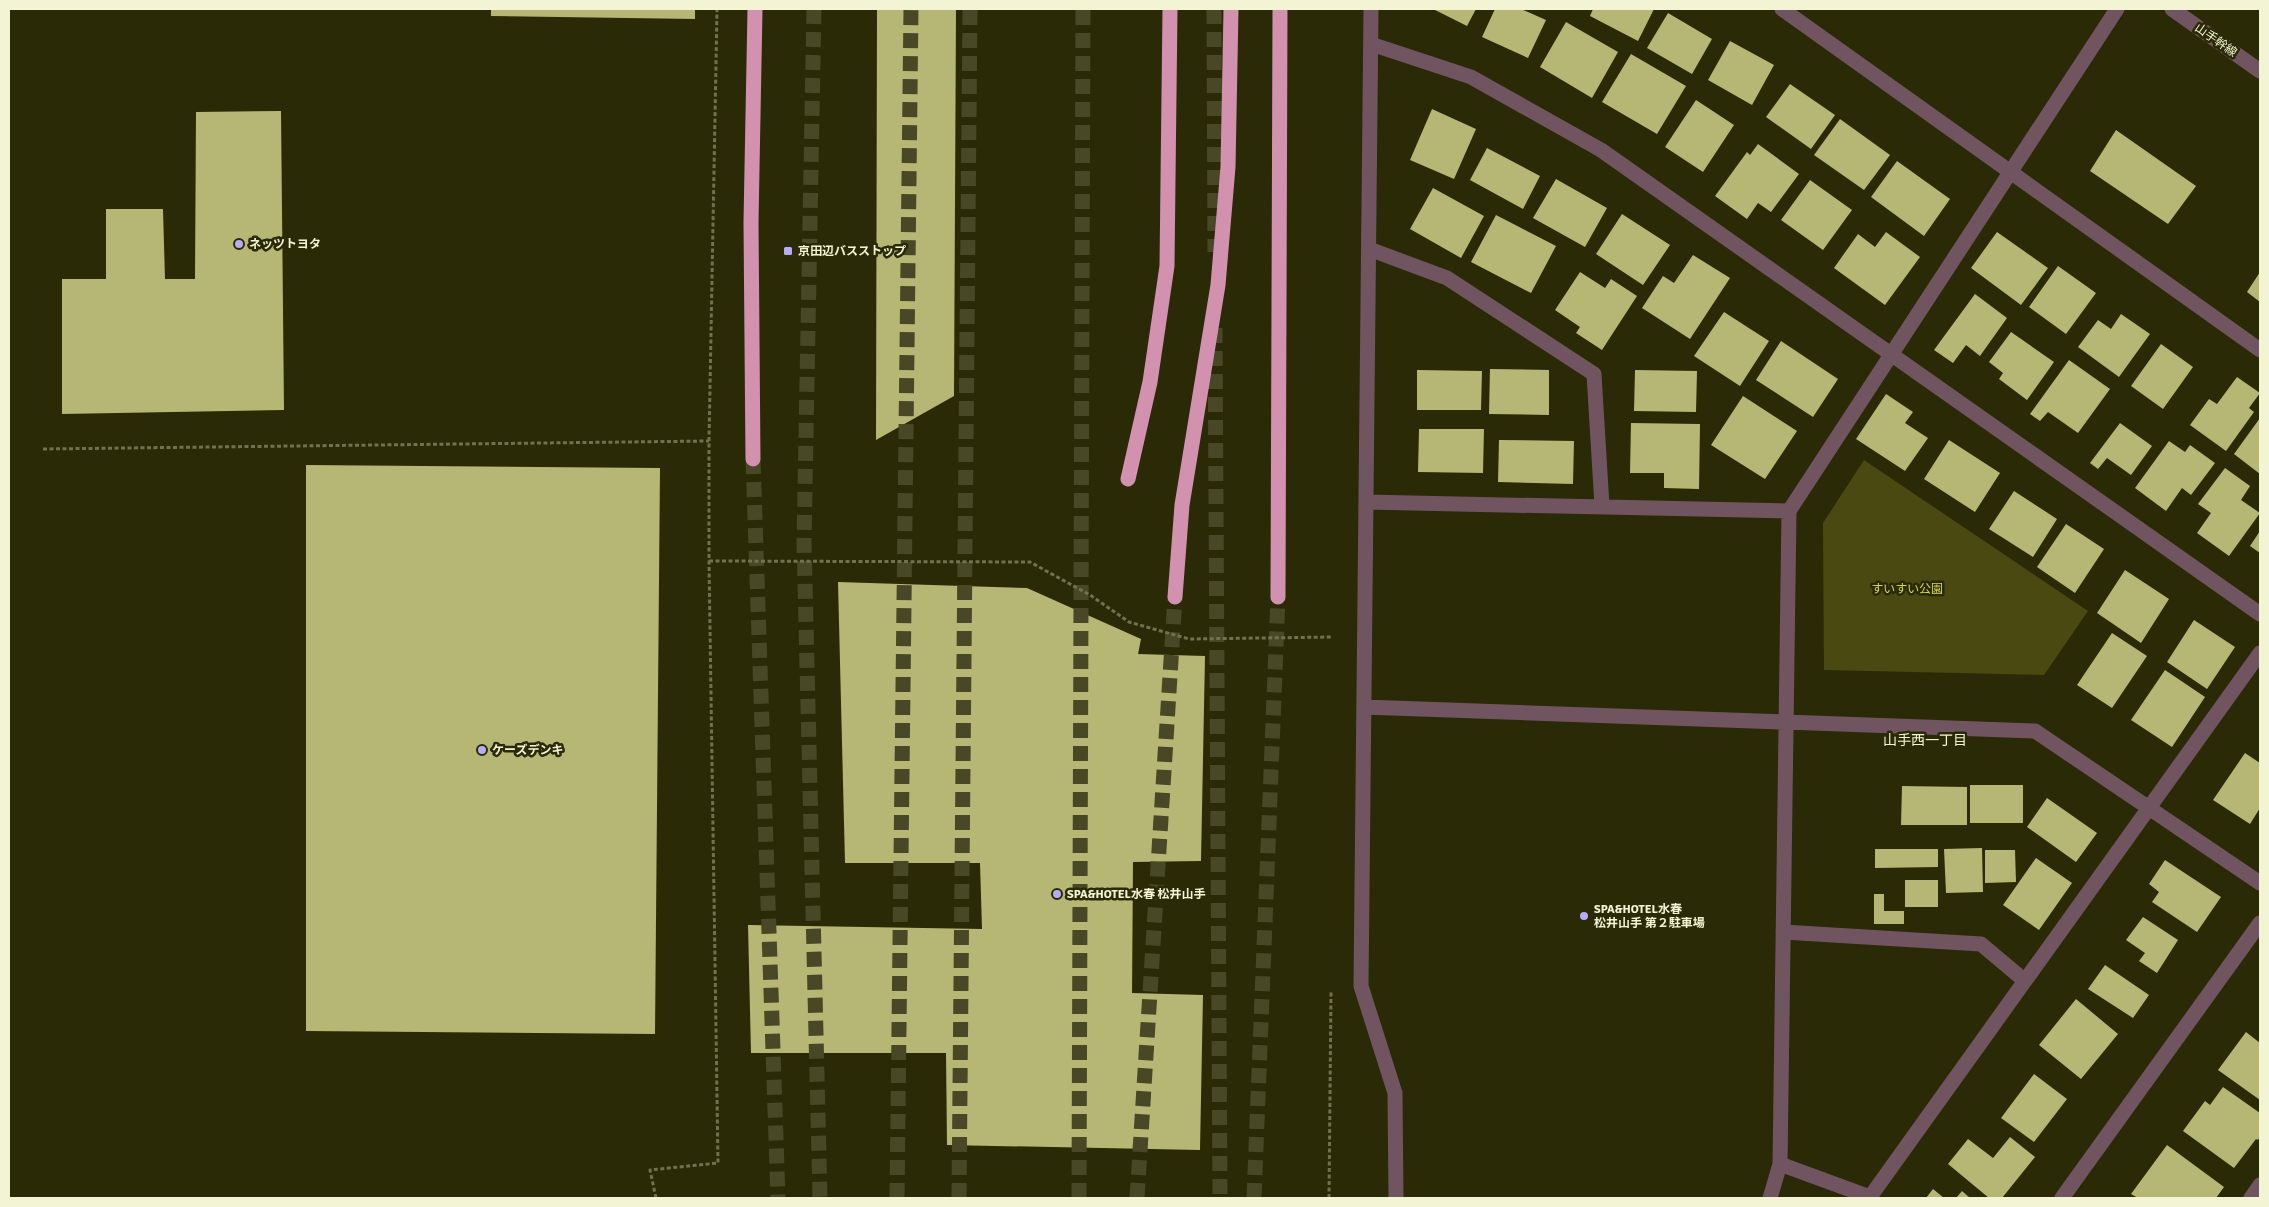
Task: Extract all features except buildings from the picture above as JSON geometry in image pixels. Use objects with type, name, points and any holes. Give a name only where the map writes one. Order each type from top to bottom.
[{"type":"highway","points":[[753,458],[751,222],[755,9]]},
{"type":"highway","points":[[1128,480],[1150,382],[1167,266],[1170,9]]},
{"type":"highway","points":[[1175,597],[1182,505],[1218,285],[1228,168],[1231,9]]},
{"type":"highway","points":[[1278,597],[1280,9]]},
{"type":"street","points":[[1371,9],[1361,986],[1395,1093],[1396,1198]]},
{"type":"street","points":[[1782,9],[2260,350]]},
{"type":"street","points":[[1770,1198],[1780,1164],[1789,511],[2117,9]]},
{"type":"street","name":"山手幹線","points":[[2172,9],[2260,71]]},
{"type":"street","points":[[1371,44],[1471,77],[1601,150],[2260,614]]},
{"type":"street","points":[[1369,249],[1447,278],[1594,374],[1602,506]]},
{"type":"street","points":[[1366,502],[1789,511]]},
{"type":"street","points":[[1780,1164],[1870,1197],[2260,653]]},
{"type":"street","points":[[1364,707],[2035,731],[2260,883]]},
{"type":"street","points":[[2062,1198],[2260,923]]},
{"type":"street","points":[[1783,932],[1981,944],[2025,981]]},
{"type":"street","points":[[2251,1198],[2260,1185]]},
{"type":"path","points":[[656,1198],[650,1170],[718,1163],[709,441],[718,9]]},
{"type":"path","points":[[43,449],[709,441]]},
{"type":"path","points":[[709,561],[1030,562],[1090,595]]},
{"type":"path","points":[[1262,637],[1333,637]]},
{"type":"green space","name":"すいすい公園","points":[[1864,460],[2088,611],[2044,675],[1824,670],[1823,523]]},
{"type":"tunnel","points":[[814,9],[804,542],[820,1198]]},
{"type":"tunnel","points":[[897,1198],[911,9]]},
{"type":"tunnel","points":[[959,1198],[970,9]]},
{"type":"tunnel","points":[[1079,1198],[1083,9]]},
{"type":"tunnel","points":[[1214,9],[1215,252]]},
{"type":"tunnel","points":[[1215,328],[1220,1198]]},
{"type":"tunnel","points":[[753,459],[778,1198]]},
{"type":"tunnel","points":[[1137,1198],[1175,597]]},
{"type":"tunnel","points":[[1254,1198],[1278,597]]},
{"type":"place","name":"ネッツトヨタ","points":[[239,244]]},
{"type":"place","name":"京田辺バスストップ","points":[[788,251]]},
{"type":"place","name":"ケーズデンキ","points":[[482,750]]},
{"type":"place","name":"SPA&HOTEL水春 松井山手","points":[[1057,894]]},
{"type":"place","name":"SPA&HOTEL水春 松井山手 第２駐車場","points":[[1584,916]]},
{"type":"district","name":"山手西一丁目","points":[[1925,740]]}]
